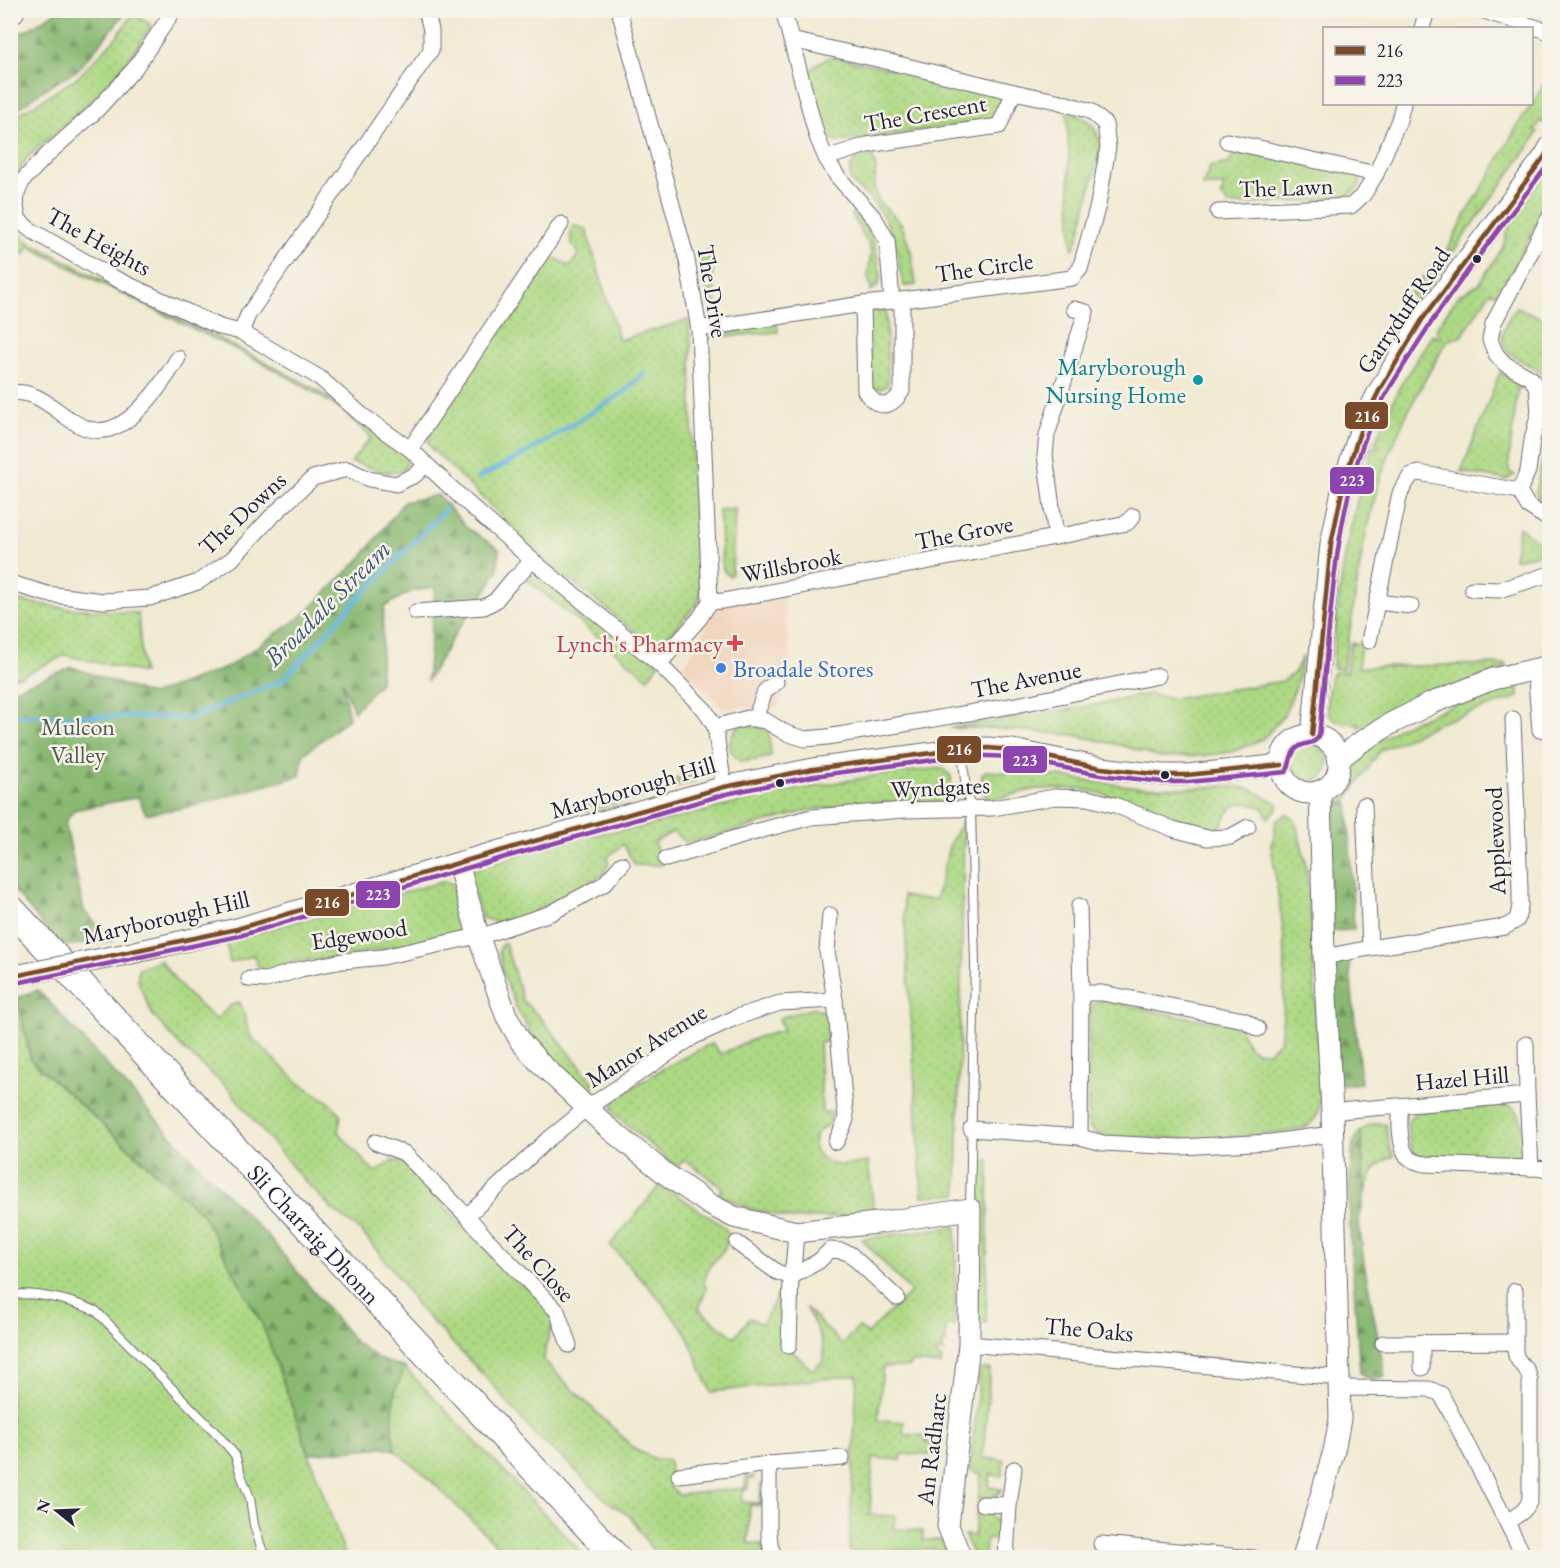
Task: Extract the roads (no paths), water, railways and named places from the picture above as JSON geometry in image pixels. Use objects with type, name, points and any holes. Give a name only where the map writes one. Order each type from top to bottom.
[{"type":"highway","name":"Sli Charraig Dhonn","points":[[10,908],[617,1557]]},
{"type":"street","name":"The Heights","points":[[174,10],[135,68],[95,112],[23,180],[17,193],[16,208],[19,220],[29,229],[112,277],[220,327],[241,332],[320,378],[363,416],[410,449],[532,560],[653,659],[705,710],[715,727]]},
{"type":"street","points":[[241,332],[247,317],[431,50],[431,30],[426,10]]},
{"type":"street","name":"The Drive","points":[[619,10],[687,260],[699,329],[710,595]]},
{"type":"street","points":[[783,10],[817,137],[826,158],[837,176],[875,219],[887,240],[897,301],[902,392],[895,402],[884,406],[871,401],[865,391],[863,304]]},
{"type":"street","points":[[1422,27],[1427,10]]},
{"type":"street","points":[[1481,10],[1550,32]]},
{"type":"street","name":"The Crescent","points":[[791,40],[1057,101],[1090,111],[1105,124],[1108,147],[1098,205],[1080,268],[1071,278]]},
{"type":"street","name":"The Crescent","points":[[826,158],[867,146],[999,126],[1014,92]]},
{"type":"street","name":"The Lawn","points":[[1218,212],[1351,206],[1364,194],[1376,174],[1399,120],[1403,105]]},
{"type":"street","name":"The Lawn","points":[[1227,141],[1376,174]]},
{"type":"street","name":"Garryduff Road","points":[[1312,735],[1331,543],[1344,482],[1362,425],[1378,391],[1422,320],[1539,165],[1550,147]]},
{"type":"street","points":[[1519,491],[1528,471],[1532,440],[1544,412],[1537,388],[1531,378],[1505,364],[1496,354],[1490,340],[1493,324],[1550,216]]},
{"type":"street","points":[[410,449],[561,224]]},
{"type":"street","name":"The Circle","points":[[699,329],[863,304],[1071,278]]},
{"type":"street","points":[[1056,537],[1045,455],[1047,435],[1086,312],[1074,309]]},
{"type":"street","points":[[10,393],[32,394],[82,427],[95,431],[108,430],[122,425],[134,416],[166,377],[178,358]]},
{"type":"street","name":"The Downs","points":[[10,583],[47,594],[103,601],[150,598],[198,582],[231,559],[313,478],[347,469],[369,479],[396,484],[415,475],[426,465]]},
{"type":"street","points":[[1369,641],[1400,493],[1411,475],[1419,473],[1519,491],[1528,506],[1550,520]]},
{"type":"street","name":"The Grove","points":[[880,571],[1127,523],[1133,516]]},
{"type":"street","points":[[416,612],[484,607],[495,601],[532,560]]},
{"type":"street","name":"Willsbrook","points":[[710,595],[723,602],[880,571]]},
{"type":"street","points":[[1472,589],[1499,590],[1550,574]]},
{"type":"street","points":[[653,659],[699,619],[710,595]]},
{"type":"street","points":[[1377,602],[1411,606]]},
{"type":"street","points":[[1339,759],[1360,742],[1432,703],[1493,679],[1542,668],[1539,730]]},
{"type":"street","name":"The Avenue","points":[[755,719],[766,721],[805,739],[827,737],[1016,705],[1158,676]]},
{"type":"street","points":[[724,787],[715,727],[748,718],[755,719],[765,691],[776,682]]},
{"type":"street","name":"Applewood","points":[[1324,957],[1505,927],[1516,920],[1520,906],[1520,888],[1513,719]]},
{"type":"street","points":[[1312,735],[1330,742],[1336,750],[1339,769],[1329,786],[1311,793],[1302,792],[1287,782],[1282,765],[1287,747],[1302,736],[1312,735]]},
{"type":"street","name":"Maryborough Hill","points":[[10,977],[237,929],[724,787],[813,770],[962,749],[1012,750],[1101,768],[1163,775],[1187,775],[1282,765]]},
{"type":"street","points":[[1303,1557],[1334,1451],[1340,1419],[1320,791]]},
{"type":"street","name":"Wyndgates","points":[[666,859],[812,817],[905,810],[971,810],[1055,797],[1087,798],[1115,806],[1173,829],[1207,838],[1230,837],[1248,827]]},
{"type":"street","points":[[1364,805],[1370,948]]},
{"type":"street","points":[[458,863],[478,935],[506,1015],[521,1042],[607,1127],[667,1175],[709,1204],[734,1217],[796,1232],[970,1209],[969,1344]]},
{"type":"street","name":"Edgewood","points":[[249,979],[266,980],[302,969],[383,957],[491,933],[551,913],[604,884],[622,864]]},
{"type":"street","points":[[1079,906],[1080,1137]]},
{"type":"street","points":[[830,915],[827,951],[835,1000],[846,1120],[836,1142]]},
{"type":"street","points":[[1081,993],[1102,993],[1244,1020],[1258,1029]]},
{"type":"street","name":"Manor Avenue","points":[[587,1108],[693,1037],[737,1017],[780,1003],[835,1000]]},
{"type":"street","name":"Hazel Hill","points":[[1526,1044],[1531,1167]]},
{"type":"street","name":"Hazel Hill","points":[[1332,1112],[1527,1095]]},
{"type":"street","name":"Hazel Hill","points":[[1401,1106],[1399,1118],[1403,1147],[1407,1156],[1414,1161],[1426,1164],[1550,1169]]},
{"type":"street","points":[[467,1216],[545,1142],[587,1108]]},
{"type":"street","points":[[971,1129],[1080,1137],[1103,1143],[1180,1147],[1271,1142],[1332,1134]]},
{"type":"street","name":"The Close","points":[[375,1142],[404,1153],[467,1216],[557,1311],[569,1345]]},
{"type":"street","points":[[789,1346],[791,1277],[796,1232]]},
{"type":"street","points":[[737,1242],[777,1272],[791,1277],[819,1261],[830,1250],[842,1251],[850,1254],[897,1298]]},
{"type":"street","points":[[1515,1291],[1515,1355],[1528,1371],[1530,1380],[1530,1498],[1529,1505],[1507,1521],[1526,1557]]},
{"type":"street","points":[[1383,1342],[1515,1342]]},
{"type":"street","points":[[1422,1342],[1422,1368]]},
{"type":"street","name":"The Oaks","points":[[969,1344],[1340,1383],[1429,1389],[1441,1394],[1445,1400],[1507,1521]]},
{"type":"street","name":"An Radharc","points":[[961,1557],[948,1526],[969,1344]]},
{"type":"street","points":[[679,1475],[842,1458]]},
{"type":"street","points":[[769,1464],[771,1548],[776,1557]]},
{"type":"street","points":[[1006,1557],[1014,1469]]},
{"type":"street","points":[[983,1504],[1009,1505]]},
{"type":"street","points":[[1101,1544],[1172,1554],[1254,1557]]},
{"type":"lane","points":[[962,749],[966,790],[971,810],[975,965],[970,1209]]},
{"type":"lane","points":[[10,1295],[25,1293],[54,1298],[96,1311],[235,1455],[250,1498],[254,1525],[262,1550],[270,1557]]},
{"type":"lane","points":[[256,1557],[262,1550]]},
{"type":"waterway","name":"Broadale Stream","points":[[478,478],[525,454],[624,392],[645,372]]},
{"type":"waterway","name":"Broadale Stream","points":[[10,715],[191,718],[283,680],[445,510]]},
{"type":"place","name":"Maryborough Nursing Home","points":[[1198,380]]},
{"type":"place","name":"Lynch's Pharmacy","points":[[735,643]]},
{"type":"place","name":"Broadale Stores","points":[[721,668]]},
{"type":"park label","name":"Mulcon Valley","points":[[78,740]]}]
